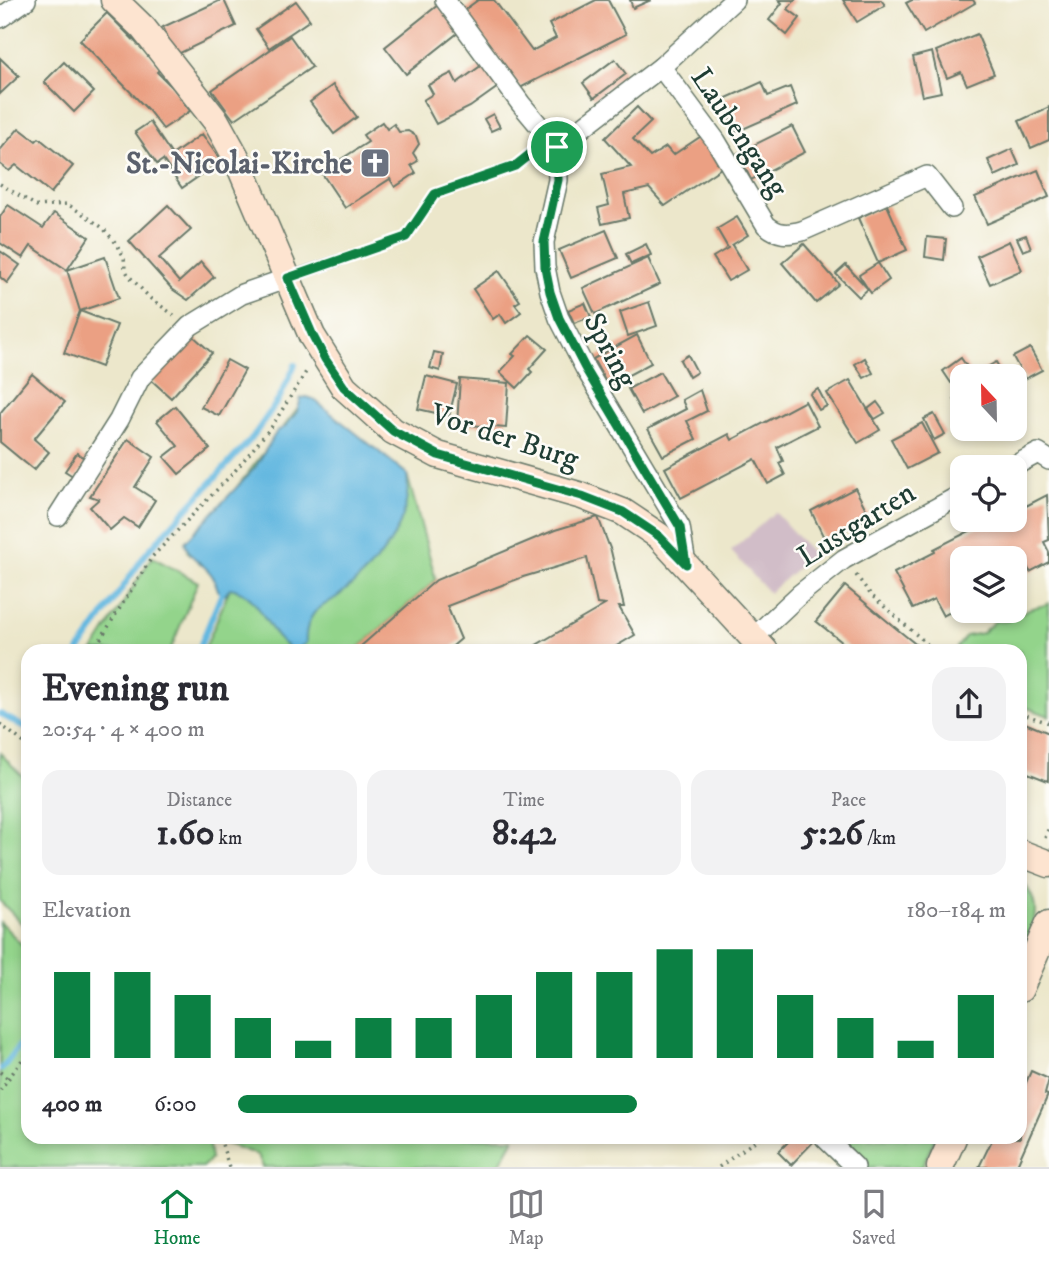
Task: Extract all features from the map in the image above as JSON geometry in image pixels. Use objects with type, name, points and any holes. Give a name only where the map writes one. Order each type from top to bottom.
[{"type":"main road","name":"Vor der Burg","points":[[114,0],[143,28],[216,121],[236,157],[313,336],[344,387],[393,431],[438,455],[523,478],[623,512],[659,536],[759,644]]},
{"type":"main road","points":[[1027,856],[1049,864]]},
{"type":"main road","points":[[1027,973],[1049,923]]},
{"type":"main road","points":[[940,1167],[950,1144]]},
{"type":"street","points":[[0,18],[26,0]]},
{"type":"street","points":[[445,0],[553,143],[661,67],[734,0]]},
{"type":"street","name":"Laubengang","points":[[661,67],[716,141],[766,225],[775,232],[788,235],[802,231],[927,176],[952,208]]},
{"type":"street","name":"Spring","points":[[553,143],[558,180],[544,242],[550,292],[559,318],[585,368],[680,527],[686,564]]},
{"type":"street","points":[[58,516],[112,431],[140,379],[190,326],[242,294],[288,278]]},
{"type":"street","points":[[1027,459],[1038,453],[1049,460]]},
{"type":"street","name":"Lustgarten","points":[[759,644],[800,594],[844,559],[950,501]]},
{"type":"street","points":[[831,1144],[855,1167]]},
{"type":"lane","points":[[288,278],[340,260]]},
{"type":"path","points":[[340,260],[406,237],[435,194],[515,166],[553,143]]},
{"type":"path","points":[[0,184],[37,206],[67,204],[103,228],[124,257],[125,270],[129,276],[151,299],[190,326]]},
{"type":"path","points":[[97,644],[152,557],[242,463],[272,425],[305,372],[325,359]]},
{"type":"path","points":[[844,559],[871,595],[927,644]]},
{"type":"path","points":[[1027,715],[1049,723]]},
{"type":"path","points":[[0,724],[21,740]]},
{"type":"path","points":[[0,1090],[21,1061]]},
{"type":"path","points":[[0,1072],[8,1079]]},
{"type":"path","points":[[222,1144],[229,1167]]},
{"type":"path","points":[[719,1167],[751,1144]]},
{"type":"shaded area","points":[[775,512],[813,554],[769,593],[731,551]]},
{"type":"green space","points":[[307,397],[407,474],[436,580],[363,644],[207,644],[230,588],[187,551]]},
{"type":"green space","points":[[152,557],[198,582],[173,644],[97,644]]},
{"type":"green space","points":[[1049,603],[1049,716],[1027,708],[1027,644],[960,644],[966,636],[982,633],[993,623],[1027,623],[1029,609]]},
{"type":"green space","points":[[0,753],[21,775],[21,923],[0,901]]},
{"type":"green space","points":[[1027,888],[1035,907],[1027,937]]},
{"type":"green space","points":[[0,922],[21,944],[21,1144],[209,1144],[211,1159],[202,1167],[0,1167]]},
{"type":"green space","points":[[228,1144],[511,1144],[498,1167],[263,1167],[258,1155]]},
{"type":"green space","points":[[842,1144],[932,1144],[922,1167],[867,1167]]},
{"type":"water","points":[[301,398],[313,399],[407,474],[407,492],[405,510],[399,526],[380,556],[356,582],[315,612],[310,619],[306,643],[284,644],[258,607],[241,592],[230,588],[225,595],[221,595],[211,574],[190,554],[185,542],[255,468],[277,431],[285,427],[297,412]]},
{"type":"building","points":[[224,0],[236,26],[176,55],[163,27]]},
{"type":"building","points":[[478,0],[494,0],[532,51],[556,38],[549,24],[596,0],[608,0],[626,34],[520,88],[463,11]]},
{"type":"building","points":[[630,0],[651,0],[633,8]]},
{"type":"building","points":[[779,0],[795,0],[788,9],[800,18],[787,35],[769,20],[782,3]]},
{"type":"building","points":[[843,0],[881,0],[885,5],[857,22]]},
{"type":"building","points":[[912,0],[973,0],[975,3],[924,33],[906,3]]},
{"type":"building","points":[[296,1],[310,20],[269,48],[256,29]]},
{"type":"building","points":[[438,5],[459,32],[406,74],[385,47]]},
{"type":"building","points":[[107,13],[161,68],[157,72],[190,111],[163,129],[80,40]]},
{"type":"building","points":[[977,34],[994,74],[967,85],[961,72],[947,78],[936,51]]},
{"type":"building","points":[[290,36],[312,67],[234,120],[212,90]]},
{"type":"building","points":[[932,52],[941,92],[922,96],[913,57]]},
{"type":"building","points":[[0,58],[19,76],[0,94]]},
{"type":"building","points":[[615,59],[626,74],[594,98],[583,83]]},
{"type":"building","points":[[64,62],[94,92],[74,112],[44,82]]},
{"type":"building","points":[[482,65],[498,87],[470,107],[436,124],[423,100],[433,94],[428,85],[452,73],[457,83]]},
{"type":"building","points":[[762,82],[768,96],[790,87],[797,105],[736,132],[722,100]]},
{"type":"building","points":[[333,85],[357,117],[334,134],[310,102]]},
{"type":"building","points":[[637,107],[651,122],[633,139],[650,157],[666,147],[673,155],[703,135],[724,166],[665,206],[649,188],[624,194],[629,218],[602,224],[598,208],[609,205],[602,174],[631,167],[605,138]]},
{"type":"building","points":[[1049,107],[1049,140],[1031,148],[1019,121]]},
{"type":"building","points":[[493,114],[500,127],[491,131],[484,119]]},
{"type":"building","points":[[150,122],[172,155],[202,134],[221,161],[182,188],[163,160],[157,164],[135,132]]},
{"type":"building","name":"St.-Nicolai-Kirche","points":[[382,122],[387,129],[394,124],[399,132],[408,131],[416,136],[419,144],[413,153],[418,161],[411,165],[416,173],[395,187],[390,179],[345,208],[321,172],[368,142],[363,135]]},
{"type":"building","points":[[792,126],[805,152],[751,180],[738,153]]},
{"type":"building","points":[[19,128],[36,141],[39,138],[73,166],[51,193],[16,165],[9,171],[0,164],[0,150]]},
{"type":"building","points":[[1012,149],[1019,165],[995,176],[988,160]]},
{"type":"building","points":[[1038,170],[1049,197],[987,224],[975,197]]},
{"type":"building","points":[[8,205],[43,228],[54,213],[89,237],[67,270],[31,246],[23,258],[0,243],[0,217]]},
{"type":"building","points":[[168,205],[191,230],[159,258],[179,282],[201,262],[214,277],[188,300],[172,289],[129,241]]},
{"type":"building","points":[[887,205],[907,250],[878,263],[858,218]]},
{"type":"building","points":[[737,217],[748,235],[732,245],[747,270],[728,281],[713,257],[728,248],[717,229]]},
{"type":"building","points":[[606,230],[618,258],[571,278],[559,250]]},
{"type":"building","points":[[1026,235],[1031,248],[1023,251],[1017,238]]},
{"type":"building","points":[[927,237],[946,239],[944,260],[925,257]]},
{"type":"building","points":[[1009,241],[1022,270],[990,284],[977,256]]},
{"type":"building","points":[[646,244],[651,255],[631,264],[626,254]]},
{"type":"building","points":[[804,244],[839,284],[816,303],[782,263]]},
{"type":"building","points":[[0,251],[20,265],[7,283],[0,277]]},
{"type":"building","points":[[105,257],[119,298],[80,311],[67,270]]},
{"type":"building","points":[[648,258],[660,284],[595,314],[583,288]]},
{"type":"building","points":[[878,263],[889,280],[871,293],[859,275]]},
{"type":"building","points":[[846,265],[868,289],[859,297],[836,274]]},
{"type":"building","points":[[499,271],[520,301],[515,304],[521,312],[506,323],[500,314],[493,319],[473,289]]},
{"type":"building","points":[[649,302],[657,326],[628,336],[620,312]]},
{"type":"building","points":[[585,303],[591,317],[574,323],[568,310]]},
{"type":"building","points":[[80,311],[117,325],[101,367],[64,353]]},
{"type":"building","points":[[191,334],[212,353],[171,398],[149,378]]},
{"type":"building","points":[[530,335],[547,349],[529,369],[532,372],[517,388],[500,372]]},
{"type":"building","points":[[637,335],[651,363],[608,386],[593,359]]},
{"type":"building","points":[[1030,348],[1042,370],[1027,378],[1027,364],[1017,364],[1013,357]]},
{"type":"building","points":[[434,352],[443,354],[440,371],[430,368]]},
{"type":"building","points":[[688,355],[697,372],[689,377],[680,360]]},
{"type":"building","points":[[865,358],[873,373],[864,378],[855,364]]},
{"type":"building","points":[[961,358],[965,364],[953,364]]},
{"type":"building","points":[[227,360],[245,370],[219,416],[201,407]]},
{"type":"building","points":[[950,366],[950,382],[943,371]]},
{"type":"building","points":[[660,372],[674,396],[642,414],[628,389]]},
{"type":"building","points":[[32,374],[65,402],[34,439],[49,452],[34,470],[0,442],[0,413]]},
{"type":"building","points":[[426,376],[457,384],[449,416],[418,409]]},
{"type":"building","points":[[460,379],[509,383],[506,428],[457,424]]},
{"type":"building","points":[[850,380],[880,430],[858,443],[827,393]]},
{"type":"building","points":[[818,389],[827,406],[819,410],[810,394]]},
{"type":"building","points":[[700,390],[707,411],[687,421],[696,439],[663,456],[648,429],[686,409],[682,400]]},
{"type":"building","points":[[805,401],[818,426],[777,447],[783,461],[779,463],[785,475],[768,484],[755,459],[681,498],[665,468],[729,434],[732,440]]},
{"type":"building","points":[[877,402],[885,413],[875,419],[868,409]]},
{"type":"building","points":[[175,406],[210,449],[179,474],[164,457],[178,446],[157,421]]},
{"type":"building","points":[[934,414],[945,434],[934,440],[924,419]]},
{"type":"building","points":[[922,423],[938,453],[907,469],[891,439]]},
{"type":"building","points":[[128,439],[154,457],[135,487],[155,500],[138,527],[124,518],[110,530],[90,507],[99,499],[90,496]]},
{"type":"building","points":[[77,453],[88,461],[76,478],[65,471]]},
{"type":"building","points":[[855,488],[870,517],[825,540],[811,511]]},
{"type":"building","points":[[1047,495],[1049,540],[1044,542],[1049,552],[1049,562],[1030,572],[1027,568],[1027,546],[950,546],[950,612],[943,616],[934,599],[913,609],[894,573],[967,532],[1027,532],[1027,505]]},
{"type":"building","points":[[598,517],[611,551],[624,607],[619,607],[635,635],[620,644],[538,644],[605,605],[597,604],[587,558],[523,577],[447,606],[461,639],[455,644],[363,644],[436,580],[555,530]]},
{"type":"building","points":[[845,586],[915,644],[844,644],[816,621]]},
{"type":"building","points":[[1027,724],[1049,733],[1048,781],[1027,773]]},
{"type":"building","points":[[1031,1071],[1049,1079],[1045,1094],[1048,1095],[1027,1142],[1027,1080]]},
{"type":"building","points":[[786,1144],[811,1144],[791,1165],[778,1152]]},
{"type":"building","points":[[990,1144],[1026,1144],[1016,1167],[979,1167]]},
{"type":"waterway","points":[[84,644],[147,552],[252,438],[279,399],[295,365]]},
{"type":"waterway","points":[[201,644],[224,588]]},
{"type":"waterway","points":[[0,714],[21,725]]},
{"type":"waterway","points":[[2,1069],[21,1043]]},
{"type":"place","name":"St.-Nicolai-Kirche","points":[[375,163]]},
{"type":"route","points":[[549,139],[557,147],[558,180],[544,242],[550,292],[559,318],[585,368],[680,527],[686,564],[659,536],[623,512],[511,474],[438,455],[393,431],[344,387],[313,336],[288,278],[406,237],[435,194],[515,166],[549,139]]}]
